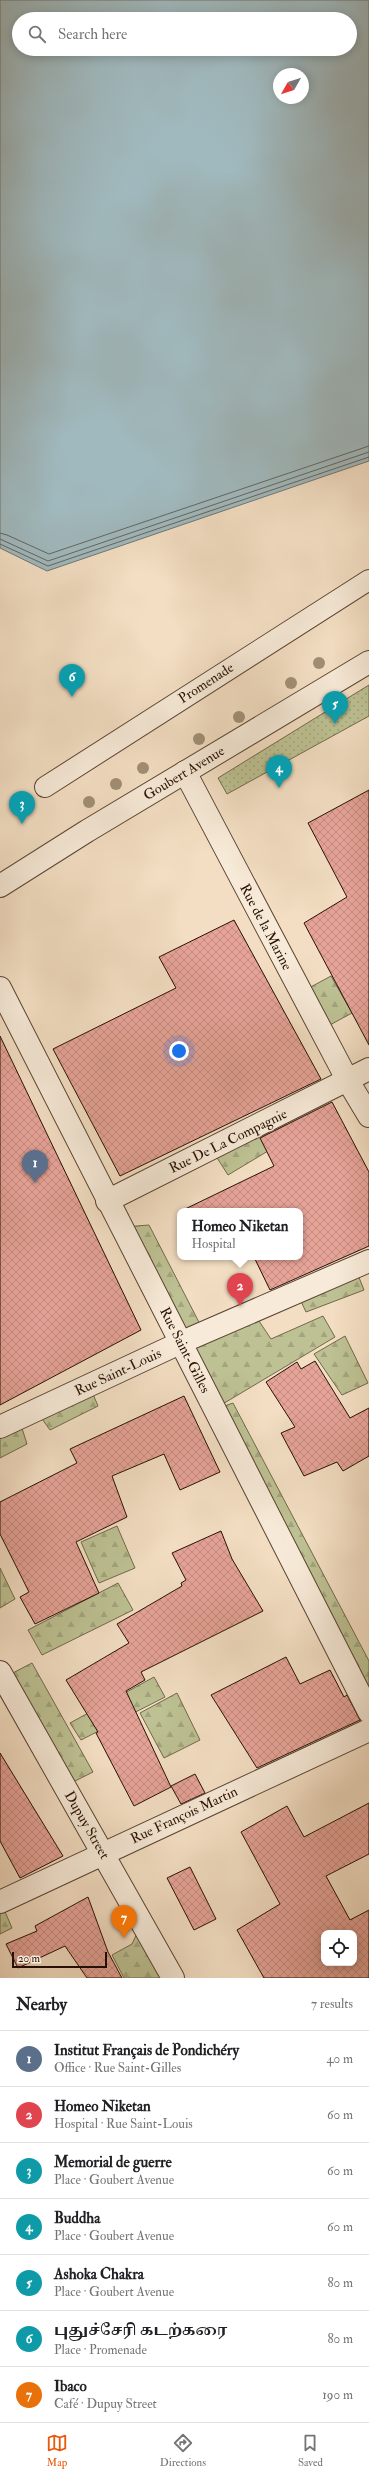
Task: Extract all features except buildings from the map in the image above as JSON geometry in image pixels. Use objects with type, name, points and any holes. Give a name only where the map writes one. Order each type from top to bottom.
[{"type":"street","name":"Promenade","points":[[45,787],[369,580]]},
{"type":"street","name":"Goubert Avenue","points":[[0,886],[185,772],[369,662]]},
{"type":"street","name":"Rue de la Marine","points":[[185,772],[348,1081],[369,1116]]},
{"type":"street","name":"Rue Saint-Gilles","points":[[0,988],[108,1201],[182,1342],[369,1712]]},
{"type":"street","name":"Rue De La Compagnie","points":[[108,1201],[348,1081],[369,1069]]},
{"type":"street","name":"Rue Saint-Louis","points":[[0,1427],[182,1342],[369,1261]]},
{"type":"street","name":"Dupuy Street","points":[[0,1672],[173,1978]]},
{"type":"street","name":"Rue François Martin","points":[[0,1902],[369,1730]]},
{"type":"green space","points":[[369,685],[369,716],[227,794],[218,778]]},
{"type":"green space","points":[[331,976],[352,1013],[328,1026],[307,989]]},
{"type":"green space","points":[[283,1117],[293,1136],[228,1175],[214,1153]]},
{"type":"green space","points":[[149,1225],[203,1330],[183,1339],[124,1227]]},
{"type":"green space","points":[[356,1270],[364,1290],[306,1312],[298,1295]]},
{"type":"green space","points":[[255,1315],[271,1339],[323,1316],[335,1337],[221,1405],[188,1344]]},
{"type":"green space","points":[[345,1336],[368,1383],[342,1395],[314,1354]]},
{"type":"green space","points":[[90,1387],[98,1406],[50,1430],[37,1412]]},
{"type":"green space","points":[[233,1403],[369,1661],[369,1701],[219,1408]]},
{"type":"green space","points":[[20,1422],[27,1444],[0,1458],[0,1431]]},
{"type":"green space","points":[[117,1526],[135,1568],[99,1583],[81,1542]]},
{"type":"green space","points":[[0,1568],[15,1599],[0,1608]]},
{"type":"green space","points":[[118,1583],[133,1610],[42,1655],[28,1630]]},
{"type":"green space","points":[[32,1663],[93,1772],[71,1783],[9,1675]]},
{"type":"green space","points":[[154,1677],[165,1697],[81,1740],[70,1723]]},
{"type":"green space","points":[[177,1693],[200,1740],[164,1758],[140,1713]]},
{"type":"green space","points":[[3,1907],[12,1928],[0,1934],[0,1908]]},
{"type":"green space","points":[[139,1929],[168,1978],[124,1978],[112,1955],[132,1944]]},
{"type":"water","points":[[0,0],[369,0],[369,461],[47,571],[0,548]]},
{"type":"place","name":"புதுச்சேரி கடற்கரை","points":[[72,697]]},
{"type":"place","name":"Ashoka Chakra","points":[[335,724]]},
{"type":"place","name":"Buddha","points":[[279,788]]},
{"type":"place","name":"Memorial de guerre","points":[[22,824]]},
{"type":"place","name":"Institut Français de Pondichéry","points":[[35,1183]]},
{"type":"place","name":"Homeo Niketan","points":[[240,1306]]},
{"type":"place","name":"Ibaco","points":[[124,1938]]}]
